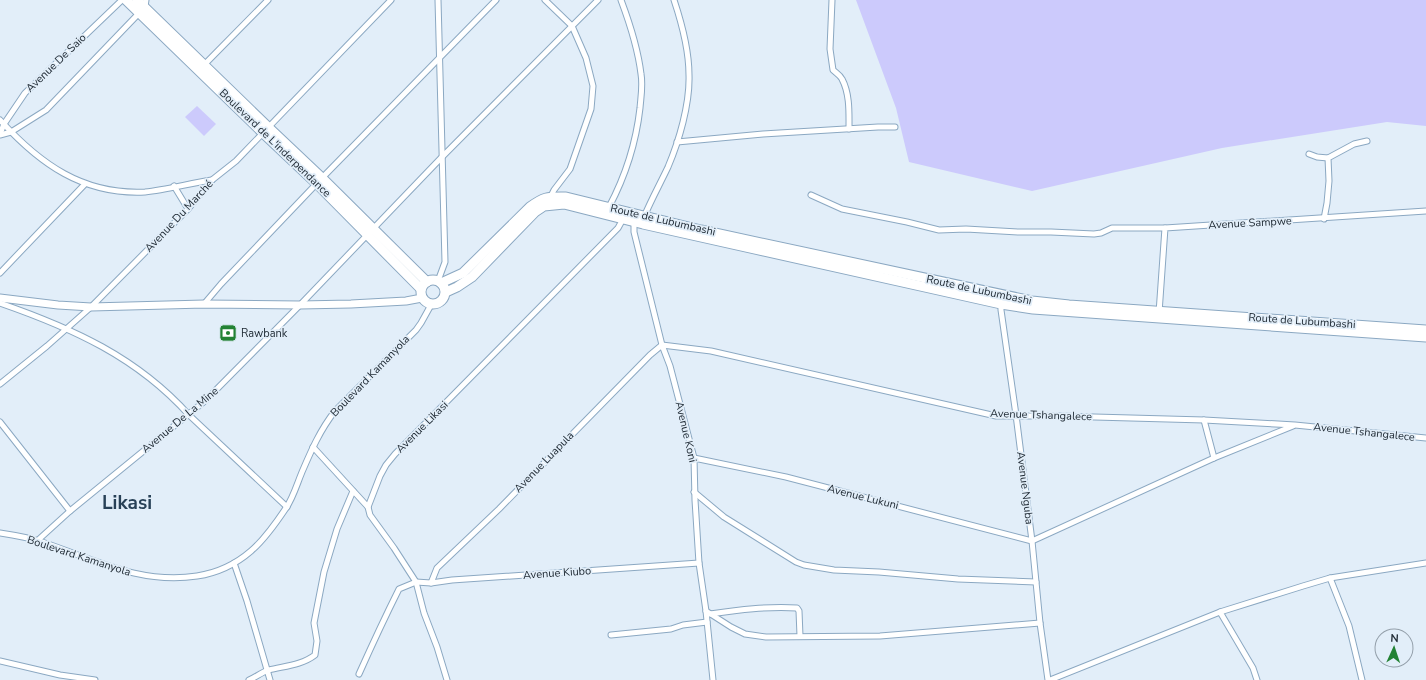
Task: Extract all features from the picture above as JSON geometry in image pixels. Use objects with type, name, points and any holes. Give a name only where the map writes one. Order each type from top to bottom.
[{"type":"highway","name":"Boulevard de L'inderpendance","points":[[126,0],[143,6]]},
{"type":"highway","name":"Boulevard de L'inderpendance","points":[[137,0],[234,100],[320,181],[424,285]]},
{"type":"highway","name":"Route de Lubumbashi","points":[[546,202],[566,197],[610,207],[639,219],[1001,300],[1033,309],[1426,330]]},
{"type":"highway","name":"Route de Lubumbashi","points":[[546,202],[564,204],[623,219],[639,219]]},
{"type":"highway","points":[[440,282],[446,292],[443,300],[438,304],[431,305],[422,298],[424,285],[432,280],[440,282],[455,278],[463,273],[530,207],[546,202]]},
{"type":"highway","points":[[446,292],[472,277],[546,202]]},
{"type":"highway","name":"Route de Lubumbashi","points":[[1158,315],[1426,338]]},
{"type":"main road","points":[[0,298],[58,305],[91,307],[204,304],[300,305],[381,303],[422,298]]},
{"type":"street","name":"Avenue De Saio","points":[[0,134],[4,124],[25,93],[122,0]]},
{"type":"street","points":[[202,68],[268,0]]},
{"type":"street","name":"Avenue Du Marché","points":[[0,384],[91,307],[188,209],[212,180],[236,161],[391,0]]},
{"type":"street","points":[[438,0],[441,158],[445,262],[440,282]]},
{"type":"street","points":[[204,304],[221,284],[496,0]]},
{"type":"street","points":[[545,0],[572,26],[586,58],[593,86],[591,110],[570,169],[546,202]]},
{"type":"street","name":"Avenue De La Mine","points":[[37,540],[70,511],[206,400],[300,305],[441,158],[598,0]]},
{"type":"street","points":[[610,207],[630,161],[636,133],[642,88],[641,73],[632,28],[621,0]]},
{"type":"street","points":[[639,219],[668,166],[677,142],[686,105],[689,75],[683,28],[674,0]]},
{"type":"street","points":[[832,0],[830,49],[833,70],[842,78],[848,96],[849,129]]},
{"type":"street","points":[[0,134],[11,132],[46,110],[143,6]]},
{"type":"street","points":[[0,120],[28,148],[54,168],[85,184],[99,188],[145,192],[212,180]]},
{"type":"street","points":[[677,142],[763,134],[895,127]]},
{"type":"street","points":[[1309,154],[1318,158],[1328,158],[1354,144],[1367,141]]},
{"type":"street","points":[[1324,218],[1329,181],[1328,158]]},
{"type":"street","points":[[0,273],[85,184]]},
{"type":"street","points":[[174,186],[188,209]]},
{"type":"street","name":"Avenue Sampwe","points":[[811,195],[842,209],[940,230],[966,229],[1094,234],[1101,233],[1112,228],[1165,228],[1426,211]]},
{"type":"street","name":"Avenue Likasi","points":[[368,507],[386,464],[618,228],[623,219]]},
{"type":"street","name":"Avenue Koni","points":[[639,219],[634,232],[662,345],[670,366],[694,458],[694,492],[699,563],[708,612],[707,622],[713,680]]},
{"type":"street","points":[[1158,315],[1165,228]]},
{"type":"street","name":"Avenue Nguba","points":[[1001,300],[1000,310],[1016,415],[1032,541],[1040,623],[1049,680]]},
{"type":"street","points":[[0,303],[67,328],[96,342],[130,364],[171,396],[189,415],[287,507]]},
{"type":"street","name":"Boulevard Kamanyola","points":[[0,533],[37,540],[106,566],[154,577],[180,578],[203,575],[234,563],[256,546],[287,507],[322,429],[335,411],[416,330],[431,305]]},
{"type":"street","name":"Avenue Tshangalece","points":[[662,345],[711,351],[996,416],[1016,415],[1204,420],[1295,425],[1426,438]]},
{"type":"street","name":"Avenue Luapula","points":[[431,583],[437,568],[499,509],[650,355],[662,345]]},
{"type":"street","points":[[1204,420],[1214,458]]},
{"type":"street","points":[[0,422],[70,511]]},
{"type":"street","points":[[1032,541],[1214,458],[1295,425]]},
{"type":"street","points":[[313,447],[368,507],[370,515],[416,582],[424,613],[438,647],[447,680]]},
{"type":"street","name":"Avenue Lukuni","points":[[694,458],[786,477],[1032,541]]},
{"type":"street","points":[[249,680],[268,670],[309,660],[315,655],[317,641],[314,622],[324,572],[337,530],[353,491]]},
{"type":"street","points":[[694,492],[724,517],[796,562],[804,565],[834,570],[879,572],[958,579],[1036,582]]},
{"type":"street","points":[[234,563],[243,587],[270,680]]},
{"type":"street","name":"Avenue Kiubo","points":[[416,582],[431,583],[699,563]]},
{"type":"street","points":[[1049,680],[1220,612],[1330,578],[1426,563]]},
{"type":"street","points":[[1330,578],[1349,626],[1362,680]]},
{"type":"street","points":[[359,674],[376,640],[388,609],[399,589],[416,582]]},
{"type":"street","points":[[708,612],[787,607],[797,608],[799,611],[800,636]]},
{"type":"street","points":[[708,612],[745,634],[766,637],[880,636],[1040,623]]},
{"type":"street","points":[[1220,612],[1253,668],[1257,680]]},
{"type":"street","points":[[611,635],[671,629],[683,625],[707,622]]},
{"type":"street","points":[[0,661],[60,675],[95,680]]},
{"type":"shaded area","points":[[856,0],[1426,0],[1426,126],[1387,122],[1222,148],[1032,191],[909,162],[896,108]]},
{"type":"shaded area","points":[[197,106],[216,124],[204,136],[185,117]]},
{"type":"place","name":"Rawbank","points":[[228,333]]},
{"type":"district","name":"Likasi","points":[[127,503]]}]
